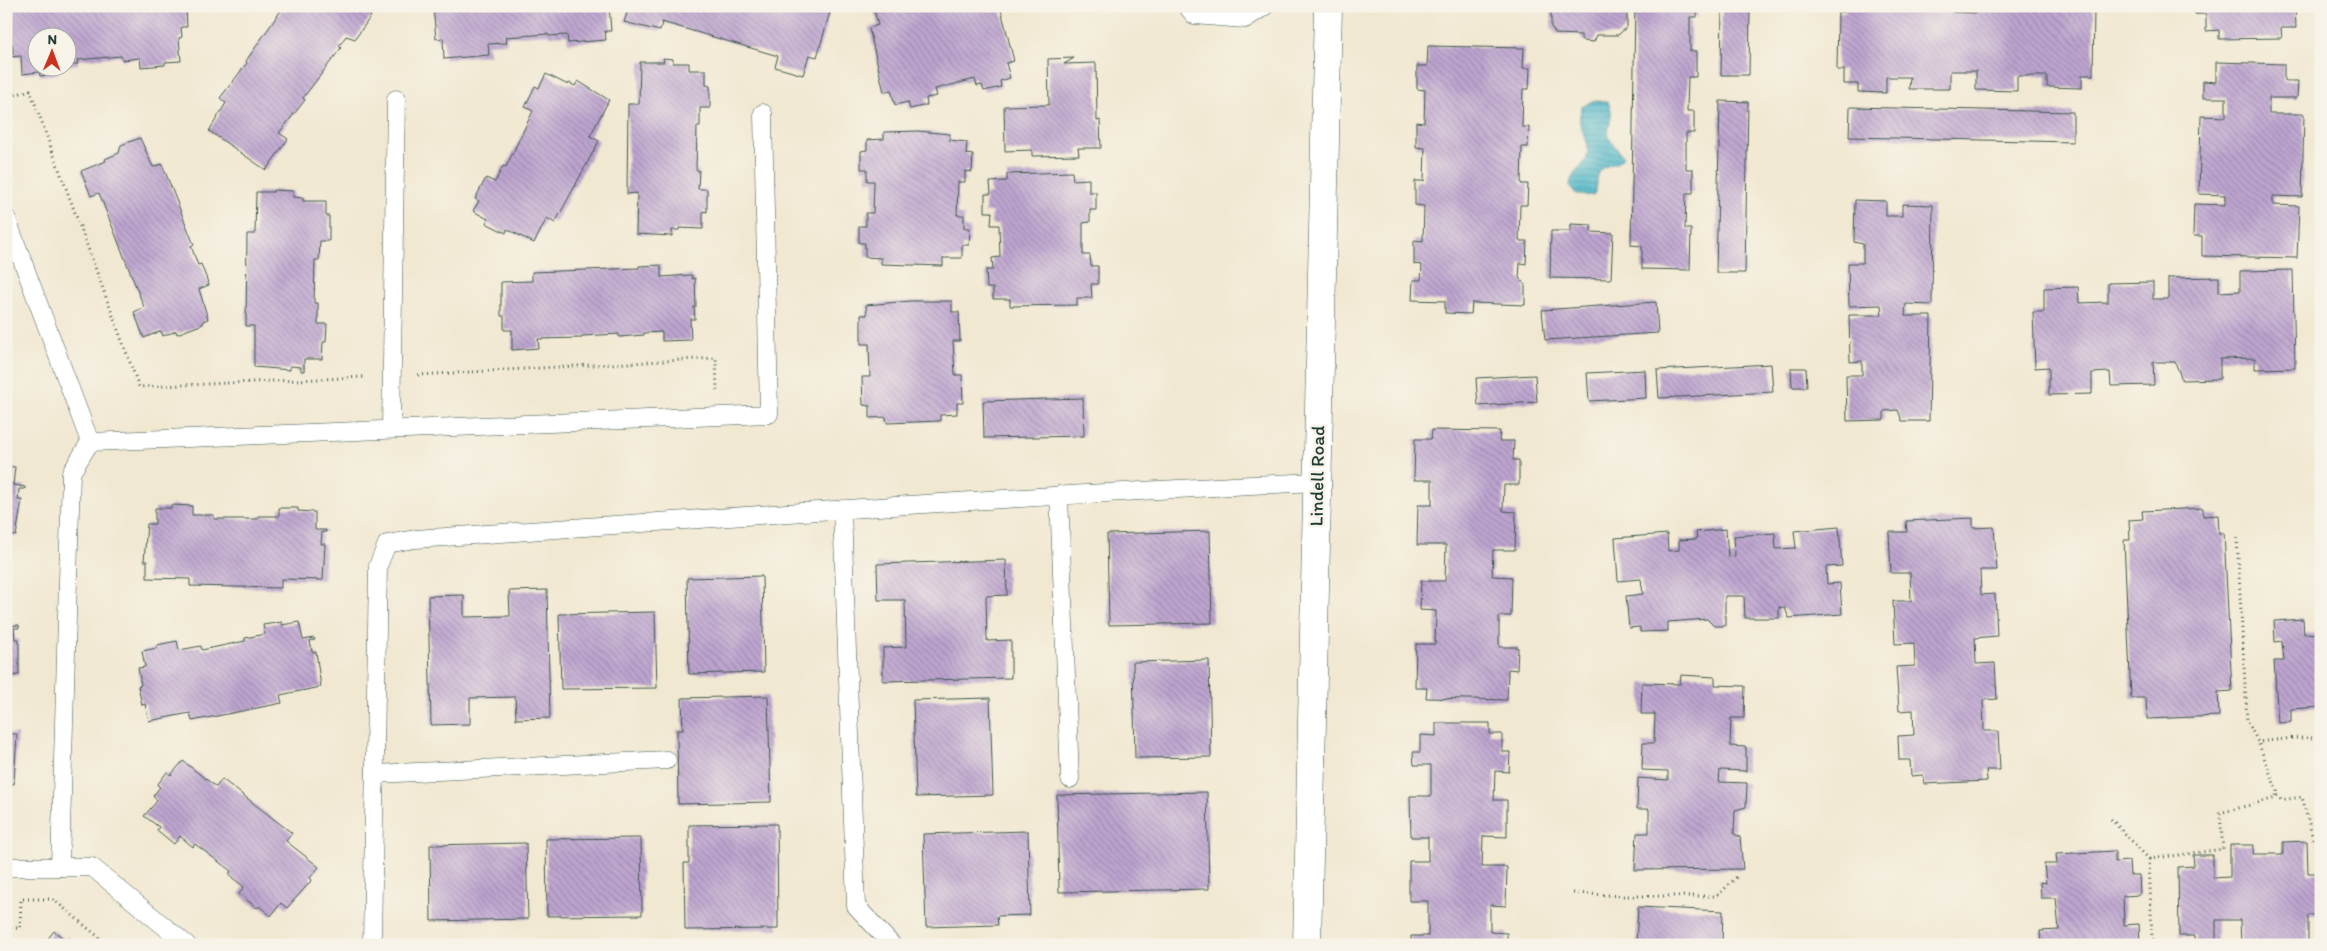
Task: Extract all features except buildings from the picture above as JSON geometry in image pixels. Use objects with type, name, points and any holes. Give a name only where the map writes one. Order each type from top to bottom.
[{"type":"street","name":"Lindell Road","points":[[1307,945],[1328,6]]},
{"type":"lane","points":[[1187,6],[1194,15],[1245,19],[1264,6]]},
{"type":"lane","points":[[390,429],[396,99]]},
{"type":"lane","points":[[90,442],[769,414],[763,113]]},
{"type":"lane","points":[[6,218],[90,442]]},
{"type":"lane","points":[[60,867],[71,473],[90,442]]},
{"type":"lane","points":[[372,945],[378,566],[387,544],[414,538],[842,509],[1059,495],[1317,482]]},
{"type":"lane","points":[[1059,495],[1070,779]]},
{"type":"lane","points":[[842,509],[856,906],[892,945]]},
{"type":"lane","points":[[375,774],[667,760]]},
{"type":"lane","points":[[6,867],[92,867],[187,945]]},
{"type":"path","points":[[6,98],[30,90],[139,387],[391,376],[716,358],[718,416]]},
{"type":"path","points":[[2237,538],[2247,720],[2270,771],[2276,795],[2281,800],[2302,798],[2313,839],[2321,840]]},
{"type":"path","points":[[2258,742],[2292,738],[2321,738]]},
{"type":"path","points":[[2149,859],[2222,849],[2220,813],[2276,798],[2276,795]]},
{"type":"path","points":[[2112,819],[2149,859],[2152,937],[2156,945]]},
{"type":"path","points":[[1572,893],[1623,896],[1717,896],[1739,875]]},
{"type":"path","points":[[6,928],[20,928],[21,899],[53,899],[108,945]]},
{"type":"water","points":[[1592,101],[1607,101],[1610,105],[1611,114],[1608,137],[1623,156],[1616,163],[1602,169],[1597,178],[1596,189],[1593,195],[1584,195],[1575,193],[1570,187],[1570,183],[1587,156],[1588,146],[1581,126],[1580,114],[1582,107]]}]
